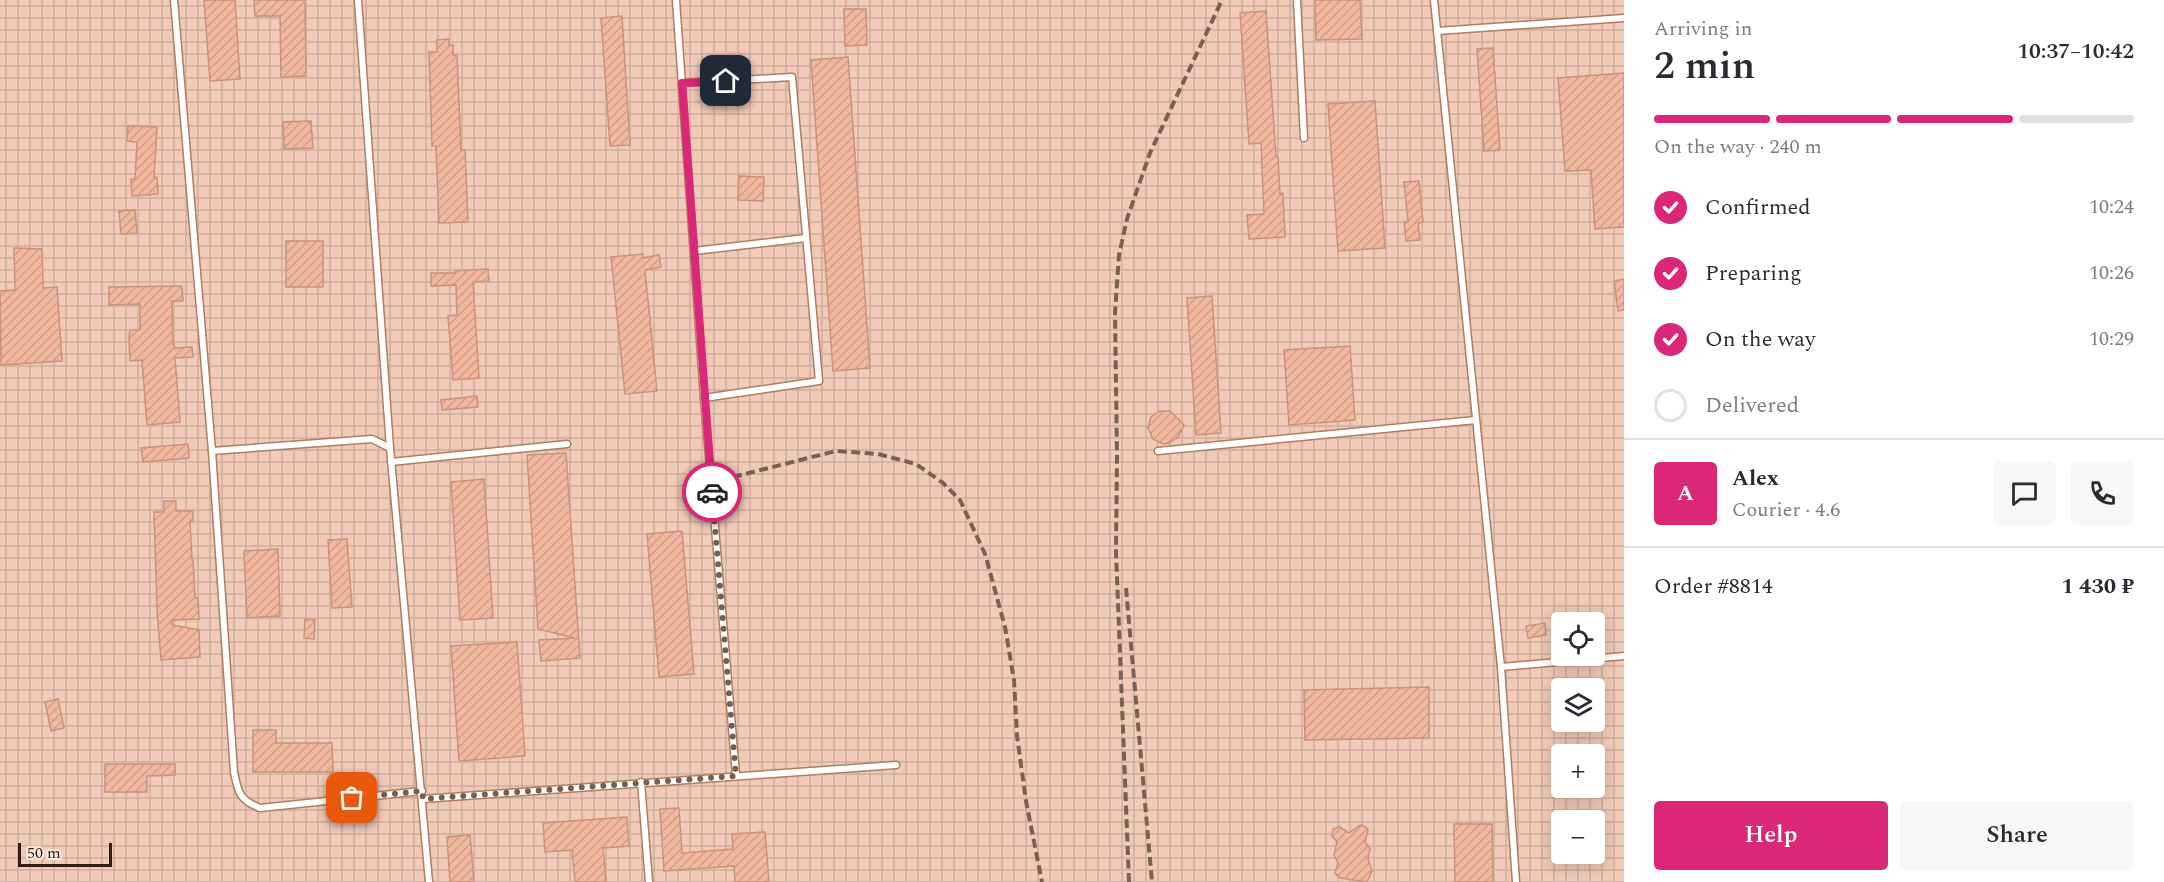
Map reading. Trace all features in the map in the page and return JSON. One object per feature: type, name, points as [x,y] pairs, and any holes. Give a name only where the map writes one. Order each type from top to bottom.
[{"type":"lane","points":[[174,0],[212,451],[234,772],[239,793],[249,804],[260,808],[422,791]]},
{"type":"lane","points":[[358,0],[390,448],[429,882]]},
{"type":"lane","points":[[675,0],[736,776]]},
{"type":"lane","points":[[1297,0],[1304,138]]},
{"type":"lane","points":[[1434,0],[1501,667],[1516,882]]},
{"type":"lane","points":[[1437,31],[1624,18]]},
{"type":"lane","points":[[682,83],[792,77],[819,381],[705,398]]},
{"type":"lane","points":[[694,251],[806,238]]},
{"type":"lane","points":[[1158,451],[1476,420]]},
{"type":"lane","points":[[212,451],[372,439],[390,448]]},
{"type":"lane","points":[[392,462],[567,444]]},
{"type":"lane","points":[[1501,667],[1624,656]]},
{"type":"lane","points":[[423,799],[896,765]]},
{"type":"lane","points":[[641,782],[649,882]]},
{"type":"shaded area","points":[[0,0],[1624,0],[1624,882],[0,882]]},
{"type":"building","points":[[204,0],[235,0],[240,79],[210,81]]},
{"type":"building","points":[[254,0],[305,0],[306,76],[281,77],[280,16],[255,16]]},
{"type":"building","points":[[1315,0],[1360,0],[1362,39],[1316,40]]},
{"type":"building","points":[[844,9],[866,9],[867,45],[845,46]]},
{"type":"building","points":[[1266,11],[1276,157],[1278,157],[1280,194],[1283,193],[1285,237],[1249,239],[1247,215],[1264,214],[1261,143],[1249,144],[1240,13]]},
{"type":"building","points":[[622,16],[630,145],[610,146],[601,18]]},
{"type":"building","points":[[449,39],[449,45],[453,45],[453,55],[457,55],[461,150],[465,150],[468,222],[439,223],[436,146],[432,146],[429,52],[437,52],[437,40]]},
{"type":"building","points":[[1493,48],[1500,150],[1484,151],[1477,49]]},
{"type":"building","points":[[848,57],[870,368],[833,371],[811,60]]},
{"type":"building","points":[[1624,73],[1624,227],[1595,229],[1591,170],[1565,171],[1558,78]]},
{"type":"building","points":[[1375,101],[1385,248],[1338,251],[1328,104]]},
{"type":"building","points":[[311,121],[313,148],[284,149],[283,122]]},
{"type":"building","points":[[128,126],[157,127],[154,178],[157,177],[158,194],[132,196],[131,179],[135,179],[137,142],[127,141]]},
{"type":"building","points":[[739,176],[764,177],[763,201],[738,200]]},
{"type":"building","points":[[1419,181],[1423,222],[1418,223],[1420,240],[1406,241],[1404,222],[1408,222],[1404,182]]},
{"type":"building","points":[[135,210],[137,233],[121,234],[119,211]]},
{"type":"building","points":[[286,241],[323,241],[323,287],[286,287]]},
{"type":"building","points":[[14,248],[42,249],[43,288],[57,287],[62,361],[1,365],[0,291],[15,290]]},
{"type":"building","points":[[643,254],[643,258],[659,255],[661,267],[645,270],[657,391],[625,394],[611,257]]},
{"type":"building","points":[[488,269],[489,281],[473,282],[479,378],[453,380],[448,316],[457,315],[456,285],[431,286],[431,273]]},
{"type":"building","points":[[1624,279],[1624,310],[1618,311],[1614,281]]},
{"type":"building","points":[[182,286],[183,301],[172,301],[173,345],[175,348],[192,347],[193,357],[175,358],[180,422],[147,425],[142,360],[130,361],[130,330],[140,330],[140,304],[109,305],[109,287]]},
{"type":"building","points":[[1212,296],[1221,433],[1196,435],[1187,298]]},
{"type":"building","points":[[1350,346],[1355,420],[1289,425],[1284,350]]},
{"type":"building","points":[[477,396],[478,407],[442,410],[441,400]]},
{"type":"building","points":[[1160,411],[1170,411],[1184,425],[1178,437],[1169,443],[1163,444],[1153,439],[1148,428],[1151,417]]},
{"type":"building","points":[[188,444],[189,458],[143,462],[141,448]]},
{"type":"building","points":[[566,453],[580,658],[541,661],[539,640],[575,638],[538,629],[527,455]]},
{"type":"building","points":[[484,479],[493,618],[460,620],[451,482]]},
{"type":"building","points":[[164,501],[176,501],[176,511],[193,511],[193,521],[190,522],[192,560],[199,619],[172,620],[172,625],[199,630],[200,657],[161,660],[154,512],[164,512]]},
{"type":"building","points":[[682,531],[694,674],[659,677],[647,534]]},
{"type":"building","points":[[347,539],[352,607],[332,608],[328,540]]},
{"type":"building","points":[[278,549],[280,616],[247,618],[244,551]]},
{"type":"building","points":[[305,619],[315,620],[314,639],[304,638]]},
{"type":"building","points":[[1545,623],[1546,635],[1528,638],[1526,626]]},
{"type":"building","points":[[517,642],[525,756],[459,761],[451,646]]},
{"type":"building","points":[[1429,687],[1429,738],[1305,740],[1304,690]]},
{"type":"building","points":[[58,699],[64,728],[51,731],[45,702]]},
{"type":"building","points":[[253,730],[276,730],[276,743],[332,743],[333,772],[253,772]]},
{"type":"building","points":[[105,764],[175,764],[175,775],[147,776],[147,792],[105,792]]},
{"type":"building","points":[[679,808],[682,853],[733,849],[732,834],[765,832],[769,882],[735,882],[734,866],[664,871],[660,809]]},
{"type":"building","points":[[627,817],[629,846],[603,848],[606,882],[575,882],[572,850],[545,852],[543,823]]},
{"type":"building","points":[[1454,824],[1492,824],[1493,882],[1455,882]]},
{"type":"building","points":[[1360,825],[1368,830],[1365,842],[1370,849],[1368,859],[1372,871],[1367,882],[1340,878],[1335,873],[1338,863],[1334,855],[1337,842],[1332,836],[1333,829],[1340,827],[1349,833]]},
{"type":"building","points":[[470,835],[474,882],[450,882],[447,837]]},
{"type":"railway","points":[[1129,882],[1116,552],[1115,313],[1119,255],[1127,219],[1150,153],[1222,0]]},
{"type":"railway","points":[[733,477],[836,451],[878,454],[916,464],[943,483],[960,500],[985,554],[1005,627],[1014,680],[1017,736],[1026,801],[1042,882]]},
{"type":"railway","points":[[1126,588],[1152,882]]},
{"type":"way so far","points":[[352,798],[422,791],[423,799],[736,776],[712,492]]},
{"type":"route","points":[[712,492],[682,83],[726,81]]}]
